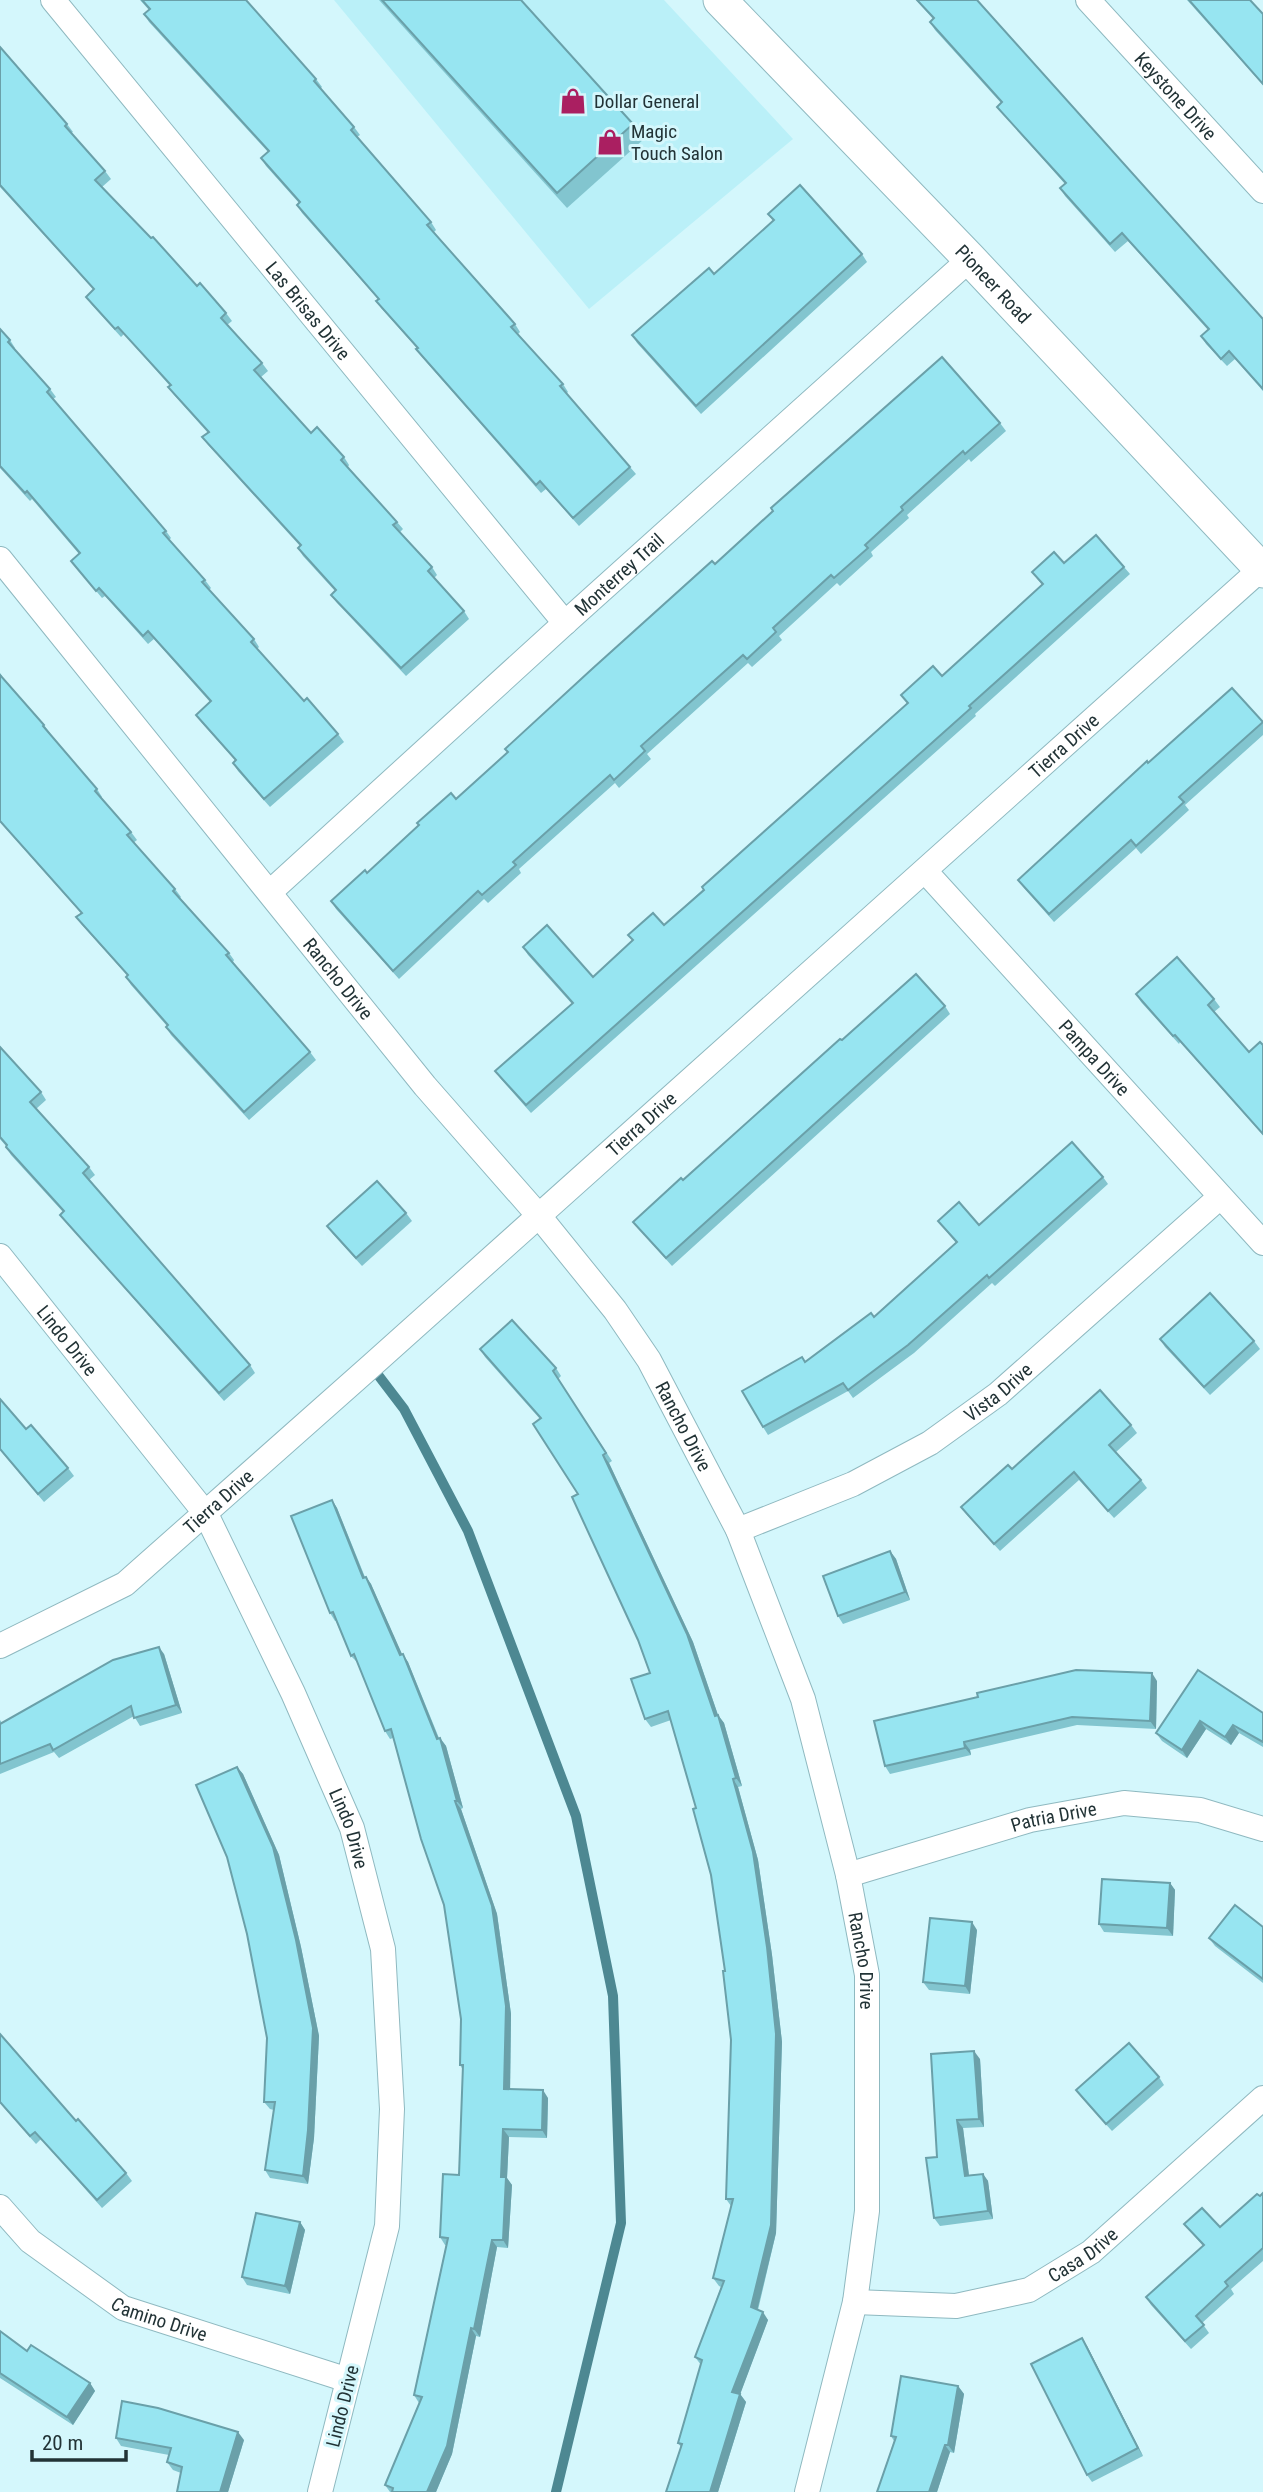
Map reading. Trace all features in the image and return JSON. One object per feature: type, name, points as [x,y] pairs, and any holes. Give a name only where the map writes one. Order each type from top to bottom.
[{"type":"main road","name":"Pioneer Road","points":[[720,0],[970,259],[1262,570]]},
{"type":"street","name":"Las Brisas Drive","points":[[53,0],[565,623]]},
{"type":"street","name":"Keystone Drive","points":[[1088,0],[1263,191]]},
{"type":"street","name":"Monterrey Trail","points":[[270,892],[970,259]]},
{"type":"street","name":"Rancho Drive","points":[[0,559],[425,1086],[539,1216],[615,1310],[649,1360],[738,1530],[803,1699],[848,1875],[867,1975],[867,2211],[855,2302],[807,2492]]},
{"type":"street","name":"Tierra Drive","points":[[0,1646],[125,1584],[1262,570]]},
{"type":"street","name":"Pampa Drive","points":[[925,870],[1263,1243]]},
{"type":"street","name":"Vista Drive","points":[[738,1530],[853,1484],[930,1443],[998,1394],[1220,1197]]},
{"type":"street","name":"Lindo Drive","points":[[0,1256],[206,1514],[292,1693],[352,1828],[383,1949],[392,2109],[387,2226],[320,2492]]},
{"type":"street","name":"Patria Drive","points":[[848,1875],[1030,1819],[1124,1803],[1200,1810],[1263,1829]]},
{"type":"street","name":"Casa Drive","points":[[855,2302],[956,2306],[1028,2290],[1091,2252],[1263,2098]]},
{"type":"street","name":"Camino Drive","points":[[0,2207],[30,2241],[123,2308],[348,2380]]},
{"type":"shaded area","points":[[334,0],[664,0],[793,139],[589,309]]},
{"type":"building","points":[[142,0],[246,0],[316,79],[314,81],[354,127],[351,130],[431,222],[427,225],[515,324],[511,327],[563,384],[560,386],[630,467],[573,518],[540,481],[536,485],[416,349],[418,348],[376,301],[379,299],[297,205],[300,202],[261,158],[269,151],[144,14],[150,9]]},
{"type":"building","points":[[382,0],[521,0],[633,124],[557,193]]},
{"type":"building","points":[[917,0],[977,0],[1263,319],[1263,389],[1229,351],[1221,359],[1201,336],[1209,329],[1122,233],[1110,244],[1060,188],[1066,183],[997,107],[1002,102],[930,22],[934,18]]},
{"type":"building","points":[[1189,0],[1250,0],[1263,14],[1263,84]]},
{"type":"building","points":[[0,47],[105,171],[95,180],[151,238],[153,237],[197,286],[200,283],[226,313],[221,318],[262,363],[254,370],[311,433],[317,427],[344,457],[341,460],[397,522],[393,525],[432,567],[428,571],[464,611],[401,668],[331,595],[336,590],[298,548],[301,545],[202,437],[209,432],[168,387],[171,385],[118,327],[115,329],[86,297],[94,289],[0,185]]},
{"type":"building","points":[[800,185],[862,254],[696,406],[632,335],[709,268],[714,274],[774,220],[768,214]]},
{"type":"building","points":[[0,329],[10,340],[8,342],[50,389],[47,392],[166,531],[163,533],[205,580],[202,582],[254,639],[251,642],[304,701],[307,698],[338,734],[264,799],[233,763],[236,760],[196,715],[211,701],[148,631],[143,636],[99,588],[96,591],[71,561],[80,553],[27,491],[25,493],[0,466]]},
{"type":"building","points":[[942,357],[1000,423],[965,454],[963,451],[901,507],[903,510],[865,545],[868,548],[834,578],[831,575],[773,628],[776,632],[747,659],[743,655],[641,746],[645,751],[614,780],[610,775],[513,862],[516,865],[482,895],[478,891],[393,971],[331,901],[365,870],[367,873],[451,793],[456,799],[508,752],[505,749],[592,669],[712,561],[715,564],[773,511],[771,508]]},
{"type":"building","points":[[1096,535],[1124,567],[969,706],[971,708],[526,1105],[495,1071],[573,1003],[523,947],[547,925],[593,977],[633,940],[628,935],[653,913],[664,925],[704,890],[702,887],[908,703],[901,695],[933,666],[942,676],[1043,584],[1032,572],[1054,552],[1064,563]]},
{"type":"building","points":[[0,675],[97,789],[95,791],[131,832],[127,835],[175,889],[173,891],[229,953],[226,955],[310,1052],[244,1112],[166,1027],[168,1025],[126,977],[128,975],[76,917],[82,913],[0,821]]},
{"type":"building","points":[[1232,688],[1263,722],[1179,797],[1184,802],[1136,846],[1131,840],[1049,914],[1018,880],[1147,761],[1148,763]]},
{"type":"building","points":[[1177,957],[1214,999],[1208,1005],[1249,1052],[1260,1042],[1263,1045],[1263,1134],[1136,994]]},
{"type":"building","points":[[916,974],[945,1006],[666,1258],[633,1222]]},
{"type":"building","points":[[0,1047],[41,1092],[30,1102],[89,1167],[83,1173],[250,1365],[219,1393],[60,1215],[64,1211],[6,1147],[0,1137]]},
{"type":"building","points":[[1072,1142],[1103,1177],[989,1278],[987,1275],[908,1345],[848,1390],[843,1383],[763,1427],[742,1391],[802,1357],[805,1362],[871,1313],[874,1317],[957,1242],[938,1221],[959,1202],[979,1225]]},
{"type":"building","points":[[377,1181],[406,1213],[356,1258],[327,1226]]},
{"type":"building","points":[[1210,1293],[1254,1341],[1204,1387],[1160,1339]]},
{"type":"building","points":[[512,1320],[556,1368],[553,1371],[606,1453],[603,1455],[687,1634],[715,1716],[718,1715],[753,1852],[776,2034],[771,2225],[751,2307],[763,2312],[732,2392],[740,2394],[710,2492],[666,2492],[682,2444],[678,2443],[702,2360],[695,2357],[724,2281],[713,2278],[733,2199],[726,2199],[731,2040],[725,1971],[711,1875],[693,1809],[696,1808],[668,1711],[645,1719],[631,1679],[650,1673],[638,1640],[572,1497],[578,1494],[533,1424],[541,1418],[480,1349]]},
{"type":"building","points":[[1100,1390],[1131,1425],[1109,1445],[1141,1480],[1108,1511],[1074,1472],[994,1544],[961,1507],[1008,1465],[1012,1469]]},
{"type":"building","points":[[0,1399],[26,1429],[31,1425],[68,1468],[38,1494],[0,1449]]},
{"type":"building","points":[[332,1500],[363,1578],[366,1577],[400,1655],[403,1654],[437,1739],[440,1738],[455,1801],[492,1906],[506,2006],[504,2089],[543,2090],[542,2130],[503,2129],[501,2177],[506,2177],[503,2240],[492,2240],[447,2446],[427,2492],[392,2492],[393,2488],[385,2485],[422,2397],[414,2395],[448,2238],[440,2237],[443,2174],[459,2175],[463,2065],[460,2065],[461,2019],[444,1905],[421,1839],[391,1729],[385,1731],[354,1654],[351,1656],[333,1612],[330,1613],[291,1516]]},
{"type":"building","points":[[890,1551],[905,1592],[838,1616],[823,1576]]},
{"type":"building","points":[[159,1647],[176,1705],[134,1718],[131,1706],[53,1750],[50,1744],[0,1764],[0,1724],[113,1660]]},
{"type":"building","points":[[1076,1670],[1152,1673],[1150,1721],[1072,1717],[964,1742],[965,1748],[885,1766],[874,1721],[978,1697],[977,1693]]},
{"type":"building","points":[[1198,1670],[1263,1713],[1263,1742],[1233,1725],[1225,1737],[1200,1721],[1182,1750],[1156,1733]]},
{"type":"building","points":[[237,1767],[273,1847],[296,1940],[313,2028],[303,2176],[265,2170],[275,2102],[264,2102],[267,2038],[247,1934],[227,1857],[196,1785]]},
{"type":"building","points":[[1102,1879],[1170,1883],[1167,1928],[1099,1924]]},
{"type":"building","points":[[1235,1905],[1263,1927],[1263,1979],[1209,1938]]},
{"type":"building","points":[[930,1918],[972,1922],[965,1986],[923,1982]]},
{"type":"building","points":[[0,2034],[76,2121],[78,2119],[126,2173],[97,2200],[35,2132],[30,2136],[0,2102]]},
{"type":"building","points":[[1129,2043],[1159,2077],[1106,2124],[1076,2090]]},
{"type":"building","points":[[974,2051],[979,2119],[957,2120],[965,2176],[983,2174],[988,2211],[934,2218],[926,2158],[937,2157],[931,2054]]},
{"type":"building","points":[[1263,2193],[1263,2248],[1225,2282],[1228,2286],[1196,2316],[1204,2325],[1185,2341],[1146,2297],[1204,2245],[1184,2224],[1202,2208],[1220,2227],[1257,2194],[1260,2196]]},
{"type":"building","points":[[256,2213],[300,2222],[285,2286],[242,2277]]},
{"type":"building","points":[[0,2331],[27,2351],[31,2345],[90,2383],[67,2417],[0,2373]]},
{"type":"building","points":[[1082,2338],[1138,2448],[1087,2475],[1031,2364]]},
{"type":"building","points":[[901,2376],[958,2386],[948,2445],[945,2445],[929,2492],[877,2492],[896,2437],[891,2436]]},
{"type":"building","points":[[122,2401],[158,2408],[238,2432],[220,2492],[177,2492],[182,2467],[167,2462],[171,2448],[116,2438]]},
{"type":"waterway","points":[[372,1367],[404,1409],[468,1531],[576,1816],[613,1996],[621,2223],[556,2492]]},
{"type":"place","name":"Dollar General","points":[[573,101]]},
{"type":"place","name":"Magic Touch Salon","points":[[610,142]]}]
